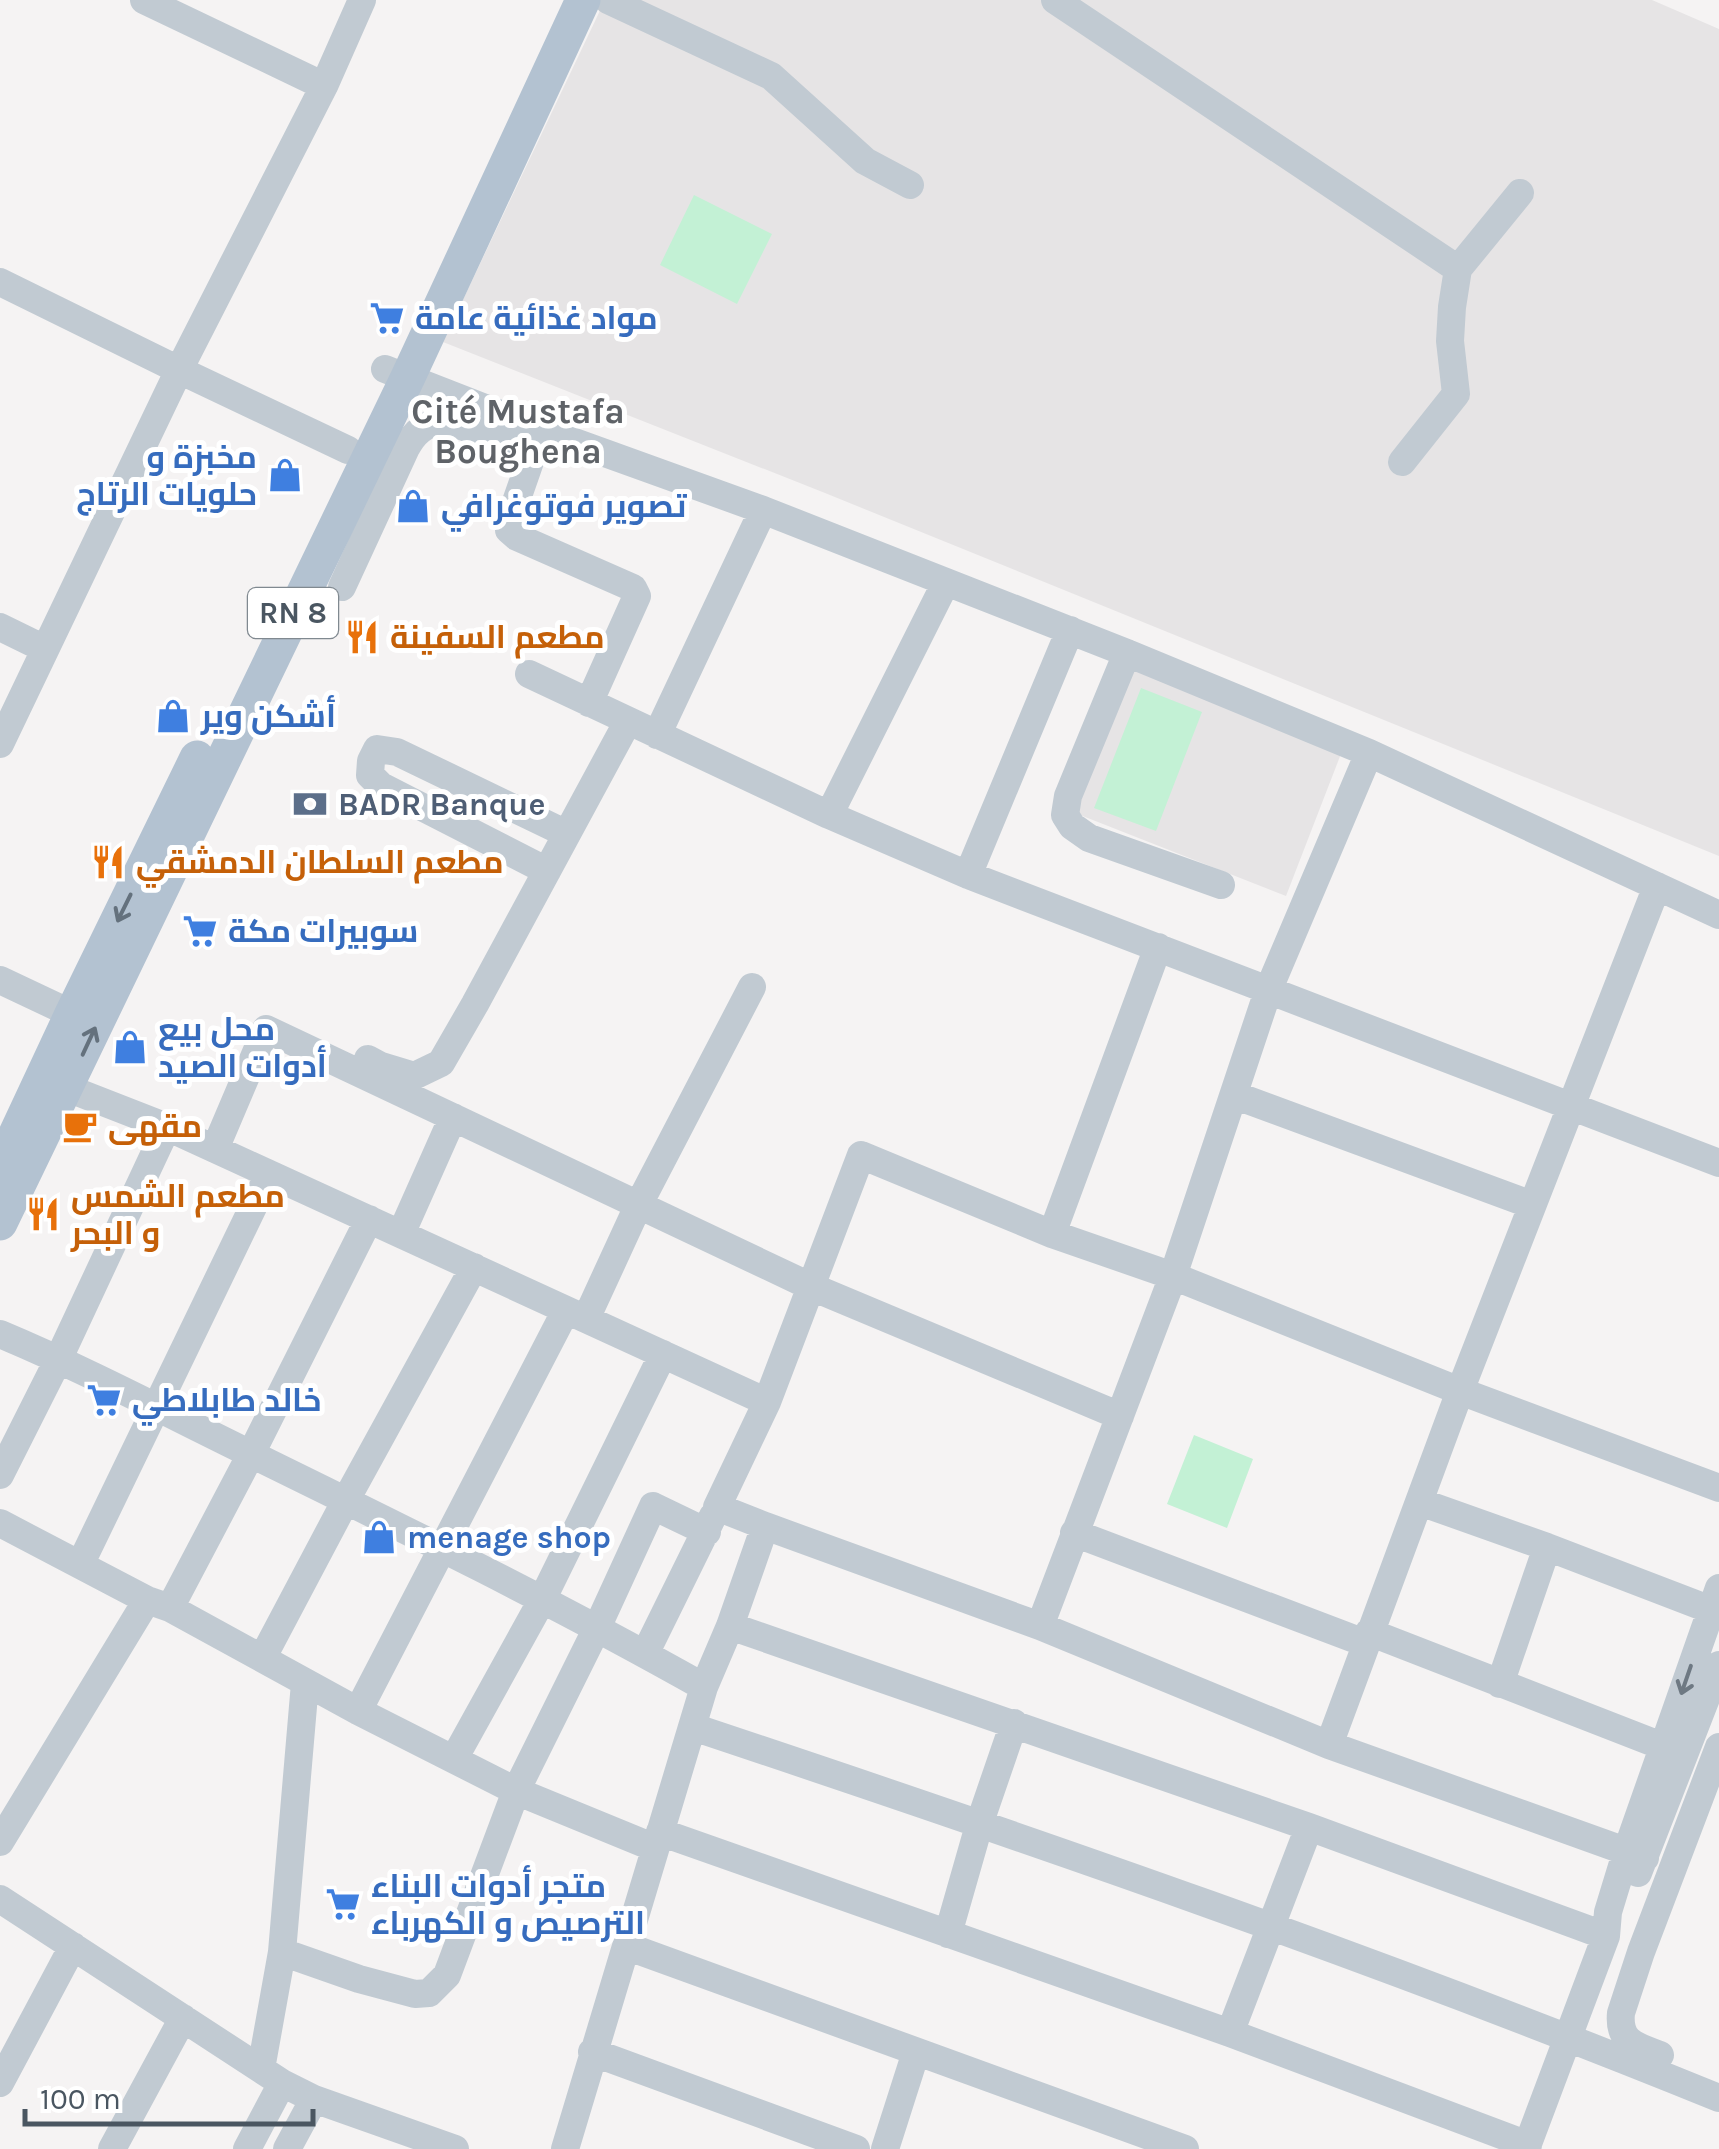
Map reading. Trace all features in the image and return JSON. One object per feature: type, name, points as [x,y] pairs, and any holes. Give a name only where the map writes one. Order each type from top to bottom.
[{"type":"main road","name":"RN 8","points":[[0,1223],[67,1088],[396,372],[561,0]]},
{"type":"main road","name":"RN 8","points":[[0,1168],[348,450],[396,372],[583,0]]},
{"type":"street","points":[[144,0],[324,86]]},
{"type":"street","points":[[0,744],[178,370],[324,86],[362,0]]},
{"type":"street","points":[[608,0],[771,76],[865,162],[910,185]]},
{"type":"street","points":[[1055,0],[1458,269]]},
{"type":"street","points":[[1402,462],[1456,394],[1450,341],[1458,269],[1520,193]]},
{"type":"street","points":[[0,282],[348,450]]},
{"type":"street","points":[[396,372],[536,442]]},
{"type":"street","points":[[342,587],[417,432],[435,422],[455,423],[536,442],[762,510],[1070,630],[1369,753],[1719,915]]},
{"type":"street","points":[[536,442],[510,530],[517,537],[633,588],[637,596],[589,703]]},
{"type":"street","points":[[657,735],[762,510]]},
{"type":"street","points":[[829,815],[946,582]]},
{"type":"street","points":[[0,627],[45,649]]},
{"type":"street","points":[[968,875],[1070,630]]},
{"type":"street","points":[[1127,653],[1068,796],[1064,815],[1090,838],[1221,885]]},
{"type":"street","points":[[529,674],[829,815],[968,875],[1719,1163]]},
{"type":"street","points":[[215,1149],[266,1029],[278,1014],[381,1066],[414,1076],[441,1063],[628,722]]},
{"type":"street","points":[[547,871],[381,786],[370,774],[377,749],[396,752],[567,834]]},
{"type":"street","points":[[1040,1626],[1174,1276],[1268,992],[1369,753]]},
{"type":"street","points":[[1329,1744],[1460,1391],[1656,886]]},
{"type":"street","points":[[1052,1234],[1158,948]]},
{"type":"street","points":[[0,980],[72,1014]]},
{"type":"street","points":[[358,1711],[440,1549],[638,1206],[752,987]]},
{"type":"street","points":[[266,1029],[812,1287],[1120,1416]]},
{"type":"street","points":[[67,1088],[167,1127],[767,1402]]},
{"type":"street","points":[[1234,1095],[1532,1205]]},
{"type":"street","points":[[401,1234],[452,1118]]},
{"type":"street","points":[[0,1474],[167,1127]]},
{"type":"street","points":[[645,1654],[767,1402],[861,1155],[1052,1234],[1174,1276],[1460,1391],[1719,1488]]},
{"type":"street","points":[[80,1565],[269,1174]]},
{"type":"street","points":[[0,1842],[159,1604],[251,1454],[369,1219]]},
{"type":"street","points":[[263,1658],[474,1267]]},
{"type":"street","points":[[0,1334],[58,1358],[346,1500],[704,1687]]},
{"type":"street","points":[[454,1759],[542,1600],[662,1354]]},
{"type":"street","points":[[1420,1502],[1717,1598],[1662,1746],[1635,1856]]},
{"type":"street","points":[[282,1952],[415,1994],[429,1992],[446,1974],[516,1791],[653,1506],[765,1526],[1040,1626],[1329,1744],[1635,1856]]},
{"type":"street","points":[[0,1523],[516,1791],[948,1934],[1230,2033],[1527,2147],[1606,1936],[1608,1912],[1719,1664]]},
{"type":"street","points":[[565,2149],[704,1687],[765,1526]]},
{"type":"street","points":[[1074,1533],[1500,1684],[1662,1746]]},
{"type":"street","points":[[1500,1684],[1547,1546]]},
{"type":"street","points":[[730,1626],[1309,1827],[1606,1936]]},
{"type":"street","points":[[246,2149],[271,2076],[305,1683]]},
{"type":"street","points":[[948,1934],[1014,1723]]},
{"type":"street","points":[[693,1727],[980,1822],[1269,1926],[1719,2098]]},
{"type":"street","points":[[1719,1747],[1640,1952],[1620,2022],[1633,2044],[1719,2078]]},
{"type":"street","points":[[1230,2033],[1309,1827]]},
{"type":"street","points":[[0,1899],[271,2076],[314,2099],[442,2147]]},
{"type":"street","points":[[0,2083],[73,1946]]},
{"type":"street","points":[[626,1946],[1185,2149]]},
{"type":"street","points":[[112,2149],[183,2018]]},
{"type":"street","points":[[592,2052],[856,2149]]},
{"type":"street","points":[[885,2149],[916,2052]]},
{"type":"street","points":[[287,2149],[314,2099]]},
{"type":"shaded area","points":[[605,0],[1652,0],[1719,29],[1719,856],[443,342]]},
{"type":"shaded area","points":[[1133,664],[1344,746],[1286,896],[1075,813]]},
{"type":"green space","points":[[694,195],[772,234],[737,304],[660,265]]},
{"type":"green space","points":[[1141,688],[1202,712],[1156,831],[1094,808]]},
{"type":"green space","points":[[1194,1435],[1253,1459],[1227,1528],[1167,1504]]},
{"type":"place","name":"مواد غذائية عامة","points":[[387,318]]},
{"type":"place","name":"مخبزة و حلويات الرتاج","points":[[285,475]]},
{"type":"place","name":"تصوير فوتوغرافي","points":[[413,506]]},
{"type":"place","name":"مطعم السفينة","points":[[362,637]]},
{"type":"place","name":"أشكن وير","points":[[173,716]]},
{"type":"place","name":"BADR Banque","points":[[310,804]]},
{"type":"place","name":"مطعم السلطان الدمشقي","points":[[108,862]]},
{"type":"place","name":"سوبيرات مكة","points":[[200,931]]},
{"type":"place","name":"محل بيع أدوات الصيد","points":[[130,1047]]},
{"type":"place","name":"مقهى","points":[[80,1126]]},
{"type":"place","name":"مطعم الشمس و البحر","points":[[43,1214]]},
{"type":"place","name":"خالد طابلاطي","points":[[104,1400]]},
{"type":"place","name":"menage shop","points":[[379,1537]]},
{"type":"place","name":"متجر أدوات البناء الترصيص و الكهرباء","points":[[343,1904]]},
{"type":"district","name":"Cité Mustafa Boughena","points":[[518,431]]}]
